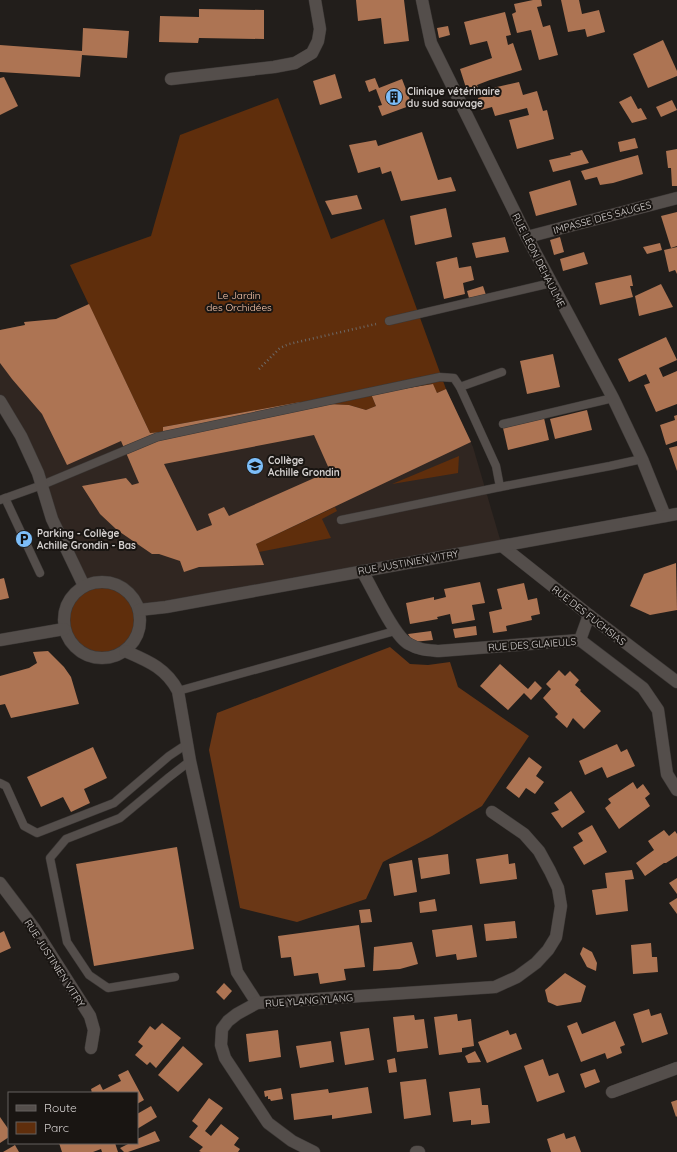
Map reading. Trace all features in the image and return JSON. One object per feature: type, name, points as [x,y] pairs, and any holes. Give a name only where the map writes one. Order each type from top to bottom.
[{"type":"street","points":[[171,79],[274,67],[295,63],[312,53],[318,41],[320,29],[315,0]]},
{"type":"street","name":"RUE LÉON DEHAULME","points":[[422,0],[431,43],[527,237],[613,398],[642,459],[665,516]]},
{"type":"street","name":"IMPASSE DES SAUGES","points":[[527,237],[677,198]]},
{"type":"street","points":[[0,401],[21,436],[38,473],[52,519],[84,586]]},
{"type":"street","name":"RUE JUSTINIEN VITRY","points":[[139,610],[166,607],[677,514]]},
{"type":"street","name":"RUE DES FUCHSIAS","points":[[502,546],[588,615],[677,682]]},
{"type":"street","name":"RUE DES GLAIEULS","points":[[362,571],[395,631],[407,644],[421,650],[439,651],[580,640],[643,688],[658,710],[667,774],[677,790]]},
{"type":"street","points":[[96,582],[109,582],[121,586],[130,594],[139,610],[139,630],[134,641],[125,651],[114,657],[101,659],[88,656],[77,650],[68,641],[64,629],[63,616],[66,604],[73,593],[84,586],[96,582]]},
{"type":"street","points":[[580,640],[588,615]]},
{"type":"street","points":[[0,640],[64,629]]},
{"type":"street","name":"RUE YLANG YLANG","points":[[125,651],[160,668],[173,682],[178,691],[190,761],[237,972],[257,1003],[495,987],[517,977],[536,963],[548,950],[556,937],[561,906],[558,888],[539,851],[524,834],[492,812]]},
{"type":"street","name":"RUE JUSTINIEN VITRY","points":[[0,883],[34,928],[90,1016],[94,1030],[91,1048]]},
{"type":"street","points":[[257,1003],[237,1014],[228,1021],[222,1029],[221,1045],[225,1058],[268,1123],[292,1141],[314,1152]]},
{"type":"street","points":[[612,1092],[677,1068]]},
{"type":"lane","points":[[388,321],[551,283]]},
{"type":"lane","points":[[460,387],[502,372]]},
{"type":"lane","points":[[40,574],[3,499],[42,485],[157,437],[440,377],[454,378],[460,387],[496,466],[500,487]]},
{"type":"lane","points":[[503,424],[613,398]]},
{"type":"lane","points":[[341,520],[642,459]]},
{"type":"lane","points":[[178,691],[395,631]]},
{"type":"lane","points":[[0,783],[6,786],[24,826],[37,833],[114,802],[169,756],[187,744]]},
{"type":"lane","points":[[175,977],[108,988],[89,975],[67,942],[50,858],[66,839],[120,818],[190,761]]},
{"type":"path","points":[[259,369],[280,348],[289,344],[388,321]]},
{"type":"shaded area","name":"Collège Achille Grondin","points":[[25,325],[163,427],[300,402],[349,405],[366,410],[371,394],[433,384],[437,393],[446,389],[473,447],[502,546],[139,610],[109,582],[96,582],[84,586],[0,400],[0,330]]},
{"type":"shaded area","points":[[390,647],[410,664],[428,665],[450,662],[458,687],[529,736],[482,806],[432,836],[383,862],[366,899],[297,922],[240,908],[209,750],[217,713]]},
{"type":"green space","name":"Le Jardin des Orchidées","points":[[278,98],[331,239],[384,219],[446,389],[437,393],[432,384],[371,394],[376,406],[366,410],[349,405],[327,404],[300,407],[300,402],[163,427],[163,432],[150,433],[70,265],[151,236],[180,135]]},
{"type":"green space","points":[[459,456],[458,473],[392,484]]},
{"type":"green space","points":[[335,507],[337,511],[322,519],[331,538],[259,552],[256,544]]},
{"type":"green space","points":[[94,582],[110,582],[123,588],[134,599],[140,612],[138,635],[123,652],[110,658],[94,658],[81,652],[66,635],[64,628],[64,612],[70,599],[87,584]]},
{"type":"building","points":[[356,0],[404,0],[409,41],[384,44],[381,18],[358,21]]},
{"type":"building","points":[[541,0],[542,6],[537,7],[543,27],[550,25],[558,55],[539,60],[531,30],[517,33],[512,14],[516,12],[514,4]]},
{"type":"building","points":[[561,0],[579,0],[582,14],[599,10],[605,32],[587,37],[585,29],[568,32]]},
{"type":"building","points":[[199,9],[264,10],[264,39],[199,38],[198,43],[159,42],[160,16],[199,17]]},
{"type":"building","points":[[505,12],[511,35],[506,36],[508,45],[513,43],[522,70],[490,80],[477,85],[478,88],[467,91],[460,69],[492,58],[487,41],[470,45],[464,22]]},
{"type":"building","points":[[448,26],[450,35],[439,38],[437,28]]},
{"type":"building","points":[[83,28],[129,31],[127,58],[82,55],[80,77],[0,72],[0,45],[82,51]]},
{"type":"building","points":[[663,40],[677,71],[677,76],[648,88],[633,54]]},
{"type":"building","points":[[335,74],[342,98],[320,105],[313,81]]},
{"type":"building","points":[[4,77],[18,106],[0,115],[0,78]]},
{"type":"building","name":"Clinique vétérinaire du sud sauvage","points":[[375,78],[379,88],[402,79],[412,105],[382,116],[378,106],[382,105],[376,89],[369,92],[365,81]]},
{"type":"building","points":[[519,82],[523,95],[537,91],[543,111],[547,110],[554,139],[517,149],[509,120],[529,115],[527,108],[495,116],[492,107],[481,110],[478,98],[489,95],[488,89]]},
{"type":"building","points":[[631,96],[638,109],[641,108],[647,119],[632,123],[619,102]]},
{"type":"building","points":[[672,100],[677,110],[661,117],[656,107]]},
{"type":"building","points":[[422,132],[438,180],[451,177],[456,191],[401,201],[391,171],[382,174],[380,167],[358,173],[349,145],[376,140],[378,146]]},
{"type":"building","points":[[635,138],[638,148],[620,152],[618,142]]},
{"type":"building","points":[[677,149],[677,186],[672,186],[671,168],[668,168],[666,151]]},
{"type":"building","points":[[582,150],[589,163],[553,172],[549,160],[571,155],[570,153]]},
{"type":"building","points":[[638,155],[643,174],[613,183],[600,185],[597,177],[585,180],[581,171]]},
{"type":"building","points":[[570,180],[577,205],[536,216],[529,192]]},
{"type":"building","points":[[357,195],[362,209],[332,215],[325,201]]},
{"type":"building","points":[[446,208],[452,237],[415,245],[410,216]]},
{"type":"building","points":[[677,212],[677,246],[671,248],[661,216]]},
{"type":"building","points":[[505,237],[509,252],[476,258],[472,243]]},
{"type":"building","points":[[560,237],[564,252],[554,255],[550,240]]},
{"type":"building","points":[[660,243],[662,250],[647,254],[643,247]]},
{"type":"building","points":[[677,247],[677,274],[675,270],[669,272],[664,250]]},
{"type":"building","points":[[584,252],[588,264],[563,271],[560,259]]},
{"type":"building","points":[[457,257],[459,268],[471,266],[474,280],[463,283],[465,294],[444,299],[436,262]]},
{"type":"building","points":[[631,275],[633,286],[630,286],[633,297],[600,305],[595,283]]},
{"type":"building","points":[[661,284],[673,307],[639,316],[635,296]]},
{"type":"building","points":[[483,286],[486,295],[469,298],[467,291]]},
{"type":"building","points":[[89,304],[150,433],[163,432],[163,427],[300,402],[300,407],[327,404],[349,405],[366,410],[376,406],[371,394],[433,384],[437,393],[446,389],[471,442],[256,544],[264,565],[199,567],[184,572],[180,561],[159,554],[152,554],[117,530],[100,514],[82,486],[126,478],[132,485],[139,483],[121,441],[67,465],[42,414],[0,363],[0,330],[25,325],[24,322],[56,319]],"holes":[[[314,435],[330,471],[229,516],[224,507],[208,514],[212,525],[197,531],[164,464]]]},
{"type":"building","points":[[666,337],[677,360],[659,368],[663,377],[677,371],[677,404],[656,412],[644,385],[650,383],[646,374],[629,382],[618,359]]},
{"type":"building","points":[[553,354],[560,387],[527,394],[520,361]]},
{"type":"building","points":[[587,410],[592,430],[555,439],[550,419]]},
{"type":"building","points":[[677,415],[677,441],[666,445],[660,425],[675,420],[674,416]]},
{"type":"building","points":[[544,418],[549,440],[508,450],[503,428]]},
{"type":"building","points":[[677,446],[677,471],[669,448]]},
{"type":"building","points":[[676,563],[677,610],[650,615],[630,606],[644,574]]},
{"type":"building","points":[[4,578],[9,598],[0,600],[0,579]]},
{"type":"building","points":[[480,582],[485,603],[472,605],[475,620],[452,624],[450,614],[437,617],[438,619],[410,624],[406,603],[434,597],[434,600],[446,597],[444,589]]},
{"type":"building","points":[[524,583],[528,600],[537,598],[540,614],[531,616],[532,620],[506,626],[507,631],[493,633],[489,612],[502,609],[497,589]]},
{"type":"building","points":[[476,626],[477,635],[455,638],[453,629]]},
{"type":"building","points":[[431,631],[433,640],[413,642],[408,634]]},
{"type":"building","points":[[48,651],[64,667],[71,677],[79,704],[11,718],[5,704],[0,705],[0,676],[29,668],[37,663],[33,652]]},
{"type":"building","points":[[500,664],[528,689],[535,681],[542,688],[531,700],[524,693],[508,710],[480,686]]},
{"type":"building","points":[[559,670],[565,676],[570,671],[579,680],[575,685],[601,711],[584,729],[573,718],[567,728],[555,717],[558,714],[543,698],[551,689],[546,684]]},
{"type":"building","points":[[617,744],[621,752],[627,749],[635,766],[607,778],[602,767],[585,775],[579,761]]},
{"type":"building","points":[[93,747],[107,778],[84,789],[90,803],[71,812],[63,797],[41,807],[27,777]]},
{"type":"building","points":[[529,757],[542,767],[536,776],[544,782],[535,794],[526,788],[519,798],[506,788]]},
{"type":"building","points":[[633,782],[637,789],[643,784],[650,794],[645,798],[650,806],[619,829],[605,808],[611,803],[608,799]]},
{"type":"building","points":[[571,791],[585,812],[562,828],[551,813],[559,810],[554,803]]},
{"type":"building","points":[[592,825],[607,852],[584,865],[573,847],[583,841],[578,833]]},
{"type":"building","points":[[664,830],[669,836],[675,831],[677,834],[677,856],[645,876],[636,863],[654,850],[648,841]]},
{"type":"building","points":[[177,847],[194,949],[94,966],[76,864]]},
{"type":"building","points":[[448,854],[450,874],[421,879],[418,858]]},
{"type":"building","points":[[508,854],[509,864],[515,863],[517,879],[480,884],[476,859]]},
{"type":"building","points":[[412,860],[417,892],[394,896],[389,864]]},
{"type":"building","points":[[632,870],[634,879],[625,880],[628,911],[596,915],[592,890],[607,888],[605,873]]},
{"type":"building","points":[[677,878],[677,894],[669,883]]},
{"type":"building","points":[[677,898],[677,914],[669,903]]},
{"type":"building","points":[[435,899],[437,911],[420,913],[419,902]]},
{"type":"building","points":[[370,909],[372,922],[361,923],[359,910]]},
{"type":"building","points":[[515,921],[517,938],[486,941],[484,924]]},
{"type":"building","points":[[359,925],[365,967],[344,969],[346,980],[320,984],[318,973],[294,976],[291,957],[281,958],[278,936]]},
{"type":"building","points":[[472,925],[477,957],[457,960],[456,954],[436,957],[432,930]]},
{"type":"building","points":[[4,931],[11,948],[0,953],[0,933]]},
{"type":"building","points":[[412,942],[418,964],[400,969],[373,971],[374,947]]},
{"type":"building","points":[[651,943],[652,957],[657,957],[658,972],[633,974],[631,945]]},
{"type":"building","points":[[583,947],[592,952],[597,963],[596,971],[587,967],[580,954]]},
{"type":"building","points":[[565,973],[586,986],[581,1002],[557,1006],[548,1002],[545,990]]},
{"type":"building","points":[[224,983],[232,991],[224,1000],[216,992]]},
{"type":"building","points":[[649,1009],[651,1016],[661,1013],[668,1034],[642,1043],[633,1014]]},
{"type":"building","points":[[457,1014],[458,1021],[471,1019],[474,1046],[462,1048],[462,1052],[439,1055],[434,1017]]},
{"type":"building","points":[[414,1015],[415,1020],[424,1019],[428,1048],[397,1052],[393,1017]]},
{"type":"building","points":[[615,1021],[625,1045],[620,1047],[622,1053],[607,1059],[605,1053],[581,1062],[567,1026],[577,1022],[582,1034]]},
{"type":"building","points":[[162,1023],[181,1038],[156,1068],[150,1062],[147,1065],[135,1055],[143,1046],[138,1042],[150,1026],[155,1030]]},
{"type":"building","points":[[369,1028],[374,1060],[345,1065],[340,1032]]},
{"type":"building","points":[[278,1030],[281,1057],[249,1062],[246,1034]]},
{"type":"building","points":[[508,1030],[510,1035],[516,1033],[522,1049],[487,1063],[478,1042]]},
{"type":"building","points":[[331,1041],[334,1062],[300,1068],[296,1046]]},
{"type":"building","points":[[183,1046],[203,1064],[178,1092],[158,1075]]},
{"type":"building","points":[[475,1051],[481,1062],[468,1063],[465,1056]]},
{"type":"building","points":[[395,1058],[397,1072],[389,1073],[387,1060]]},
{"type":"building","points":[[543,1059],[549,1076],[558,1073],[565,1092],[537,1102],[524,1066]]},
{"type":"building","points":[[595,1069],[600,1082],[585,1088],[580,1074]]},
{"type":"building","points":[[128,1070],[144,1100],[138,1103],[138,1092],[92,1092],[91,1089],[100,1084],[103,1090],[121,1081],[118,1075]]},
{"type":"building","points":[[426,1079],[431,1115],[404,1119],[400,1082]]},
{"type":"building","points":[[368,1087],[372,1113],[332,1119],[332,1115],[294,1120],[291,1094],[328,1089],[329,1093]]},
{"type":"building","points":[[281,1088],[283,1099],[271,1101],[268,1099],[268,1096],[265,1097],[264,1091]]},
{"type":"building","points":[[480,1088],[482,1105],[488,1105],[490,1123],[471,1125],[471,1120],[453,1122],[449,1092]]},
{"type":"building","points":[[209,1098],[223,1108],[205,1131],[211,1136],[221,1124],[239,1138],[234,1145],[240,1149],[238,1152],[201,1152],[199,1151],[203,1147],[189,1137],[198,1126],[192,1121]]},
{"type":"building","points":[[677,1100],[677,1116],[676,1117],[671,1102]]},
{"type":"building","points":[[151,1106],[157,1117],[138,1128],[138,1113]]},
{"type":"building","points":[[0,1117],[8,1129],[8,1138],[0,1143]]},
{"type":"building","points":[[155,1131],[160,1141],[128,1152],[124,1152],[120,1148],[128,1144],[138,1144],[138,1139]]},
{"type":"building","points":[[564,1133],[566,1139],[575,1136],[581,1152],[551,1152],[547,1139]]},
{"type":"building","points":[[59,1144],[115,1144],[118,1152],[102,1152],[101,1149],[93,1152],[62,1152]]},
{"type":"building","points":[[15,1145],[19,1152],[3,1152]]},
{"type":"place","name":"Clinique vétérinaire du sud sauvage","points":[[394,97]]},
{"type":"place","name":"Collège Achille Grondin","points":[[255,466]]},
{"type":"place","name":"Parking - Collège Achille Grondin - Bas","points":[[24,539]]}]
